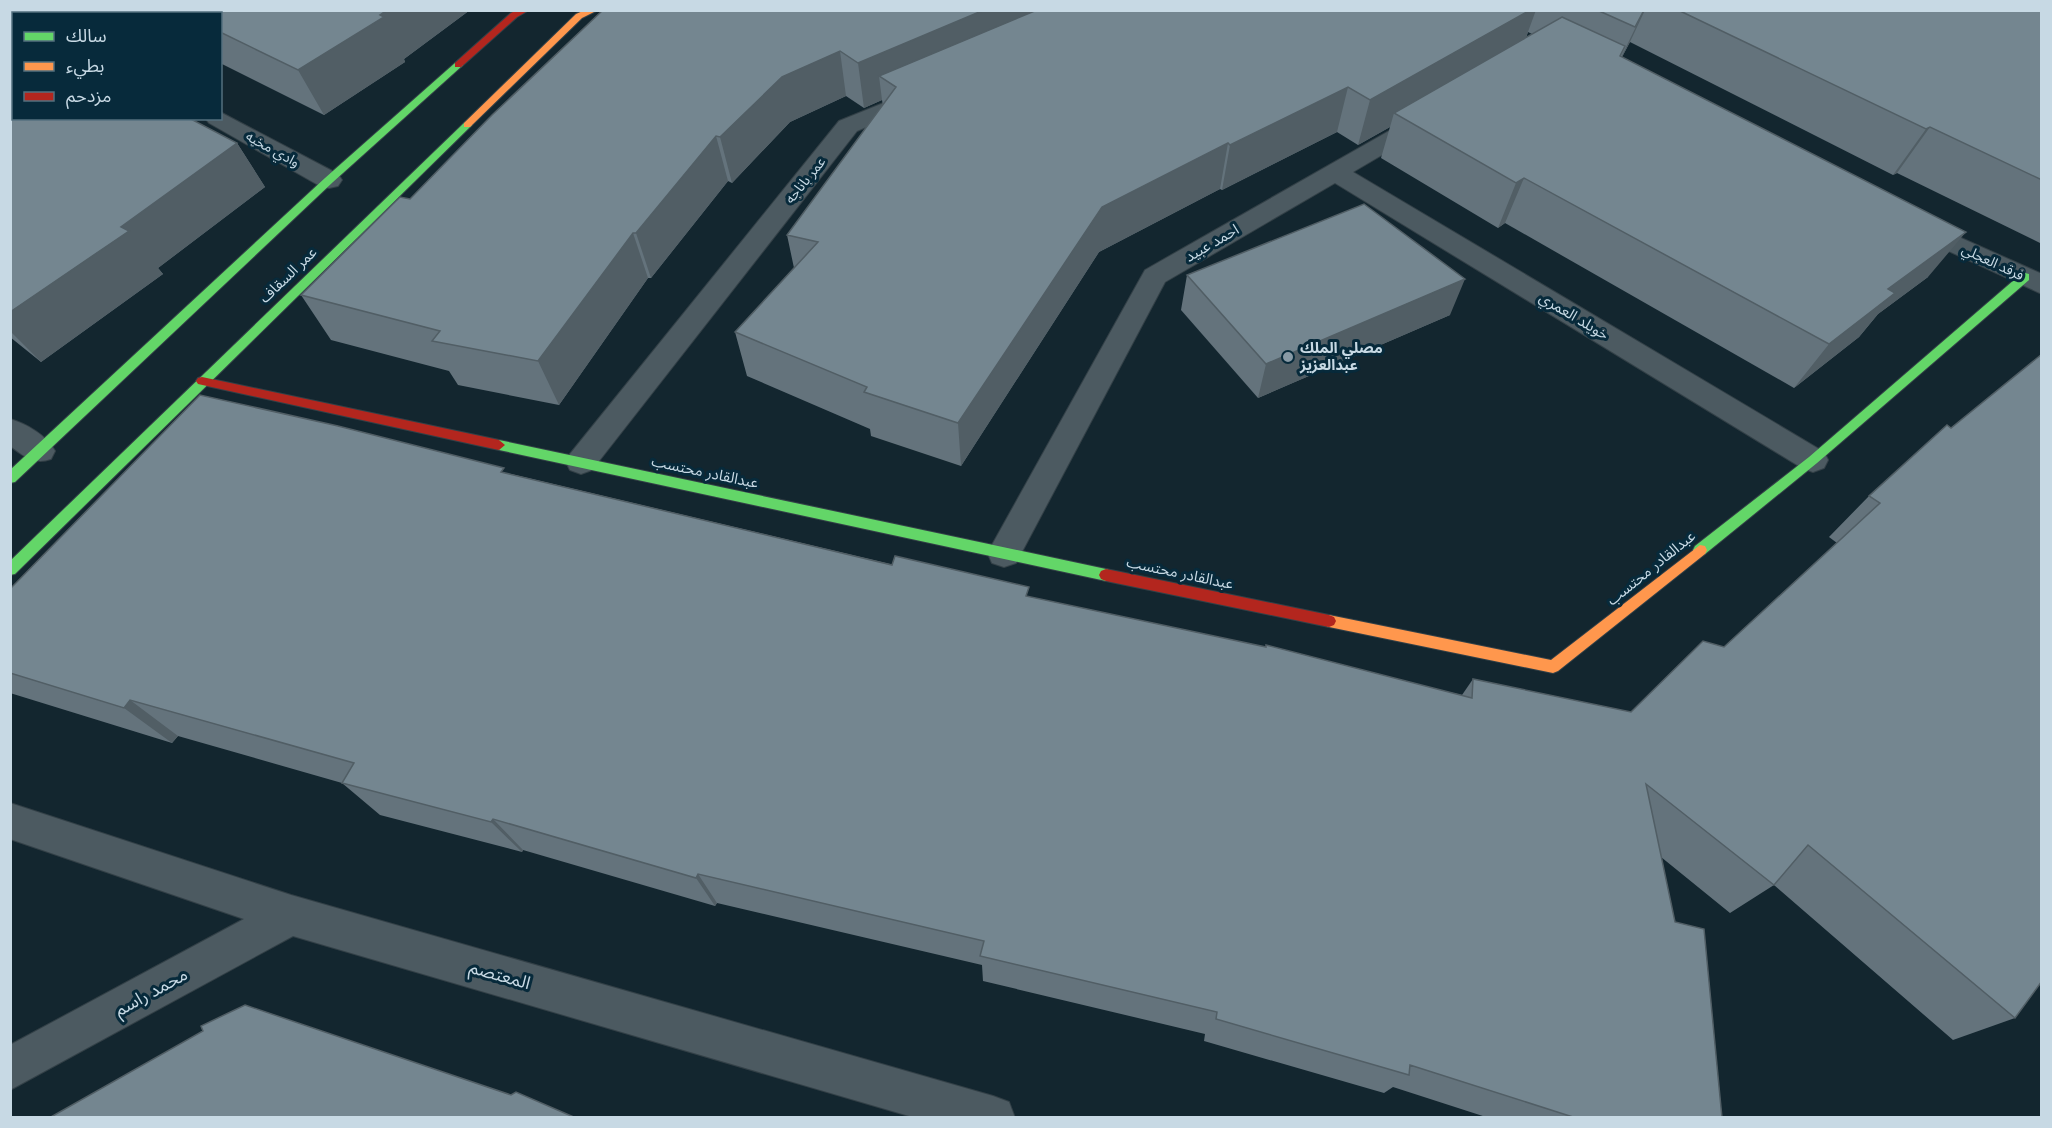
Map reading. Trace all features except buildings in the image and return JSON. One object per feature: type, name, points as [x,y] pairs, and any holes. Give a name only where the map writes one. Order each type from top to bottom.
[{"type":"street","points":[[10,478],[329,180],[514,15],[525,10]]},
{"type":"street","name":"عمر السقاف","points":[[10,570],[579,16],[594,10]]},
{"type":"street","name":"عمر باناجه","points":[[580,462],[848,126],[944,84]]},
{"type":"street","name":"احمد عبيد","points":[[1004,554],[1155,276],[1450,105]]},
{"type":"street","name":"وادي مخيه","points":[[221,120],[329,180]]},
{"type":"street","name":"خويلد العمري","points":[[1335,172],[1814,460]]},
{"type":"street","name":"فرقد العجلي","points":[[1897,217],[2033,281]]},
{"type":"street","name":"عبدالقادر محتسب","points":[[202,381],[1004,554],[1553,667],[1814,460],[2033,281]]},
{"type":"street","points":[[10,430],[40,451]]},
{"type":"street","name":"المعتصم","points":[[10,821],[291,915],[993,1118]]},
{"type":"street","name":"محمد راسم","points":[[10,1069],[291,915]]},
{"type":"traffic: fast","points":[[10,478],[329,180],[458,65]]},
{"type":"traffic: fast","points":[[10,570],[467,125]]},
{"type":"traffic: fast","points":[[1700,550],[1813,460],[2025,277]]},
{"type":"traffic: fast","points":[[499,445],[1106,575]]},
{"type":"traffic: slow","points":[[467,125],[579,16],[594,10]]},
{"type":"traffic: slow","points":[[1329,621],[1553,667],[1700,550]]},
{"type":"traffic: jam","points":[[458,65],[514,15],[525,10]]},
{"type":"traffic: jam","points":[[202,381],[499,445]]},
{"type":"traffic: jam","points":[[1106,575],[1329,621]]},
{"type":"place","name":"مصلي الملك عبدالعزيز","points":[[1288,357]]}]
